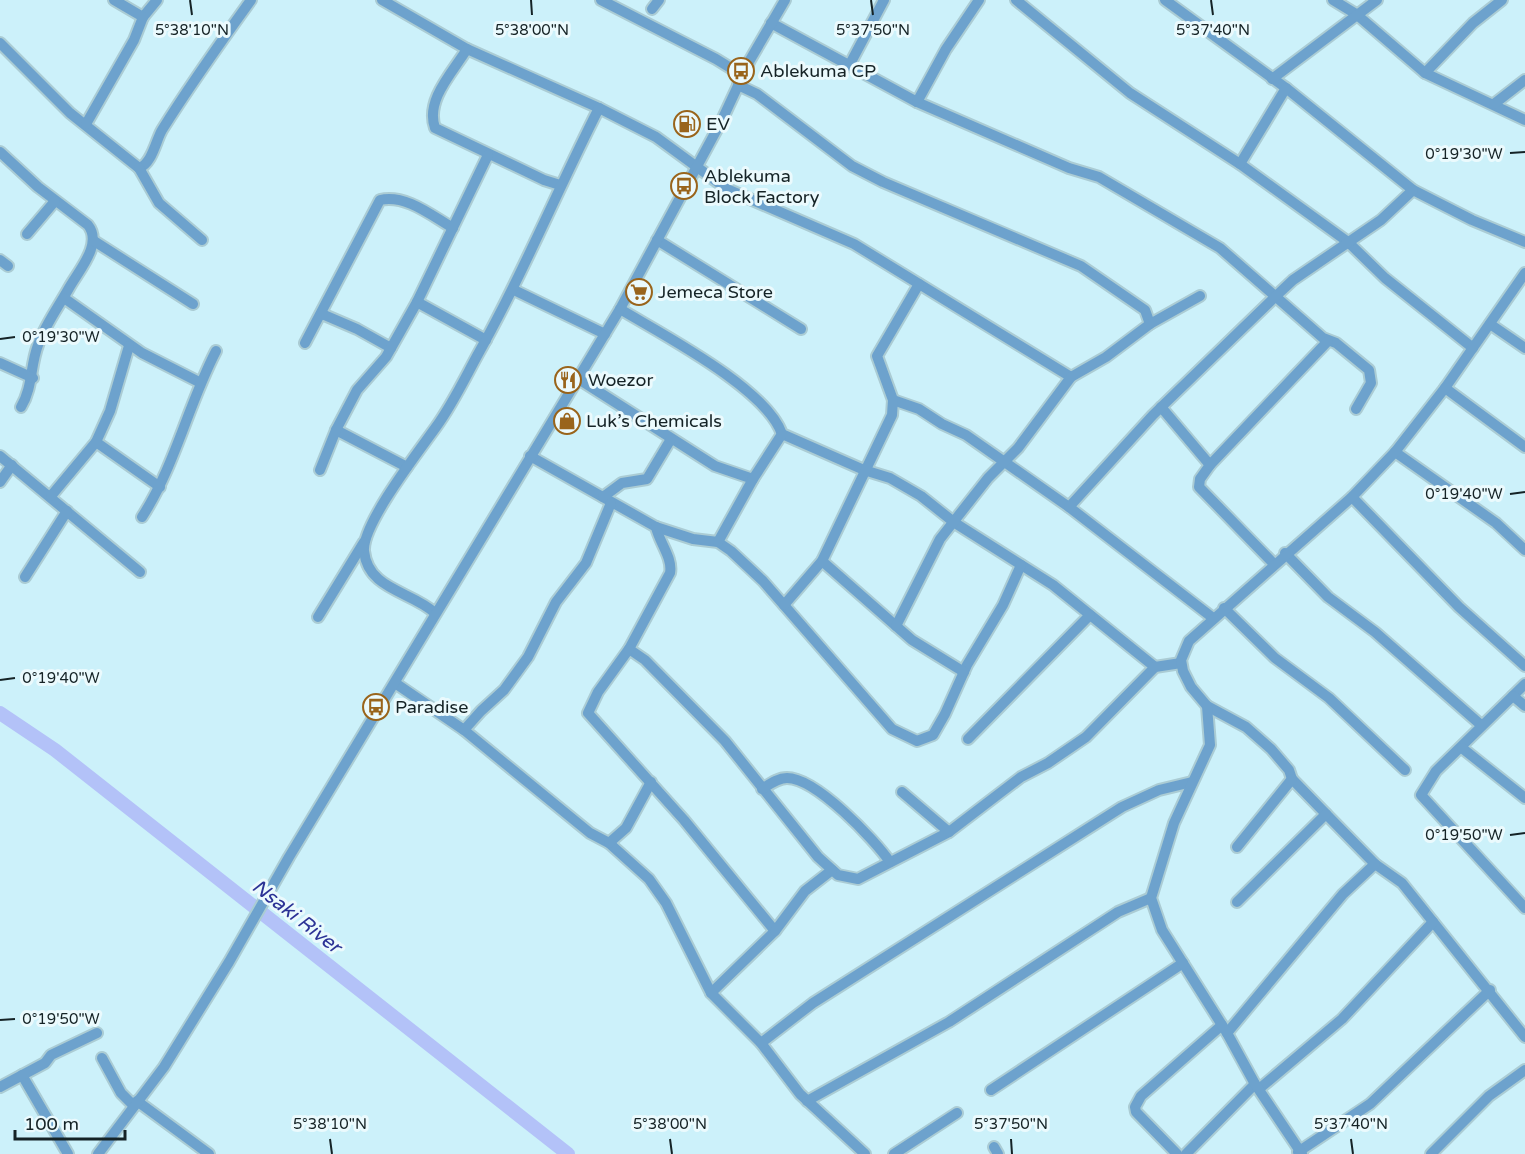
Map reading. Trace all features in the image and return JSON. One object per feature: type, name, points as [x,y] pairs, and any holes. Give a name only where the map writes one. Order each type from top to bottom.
[{"type":"street","points":[[114,0],[143,17]]},
{"type":"street","points":[[86,124],[123,61],[143,17],[157,0]]},
{"type":"street","points":[[140,168],[147,163],[157,138],[189,87],[228,28],[251,0]]},
{"type":"street","points":[[382,0],[467,49],[599,108],[656,137],[727,189],[854,244],[1071,377]]},
{"type":"street","points":[[601,0],[716,59],[757,94],[852,166],[883,182],[1082,266],[1145,310],[1150,324]]},
{"type":"street","points":[[98,1154],[164,1066],[229,962],[435,614],[620,309],[784,0]]},
{"type":"street","points":[[850,64],[884,0]]},
{"type":"street","points":[[917,102],[946,49],[979,0]]},
{"type":"street","points":[[1016,0],[1130,93],[1240,164],[1348,242],[1385,278],[1473,348]]},
{"type":"street","points":[[1165,0],[1286,88],[1413,190],[1472,220],[1525,242]]},
{"type":"street","points":[[1333,0],[1356,14],[1425,73],[1469,96],[1494,104],[1525,120]]},
{"type":"street","points":[[1272,79],[1377,0]]},
{"type":"street","points":[[1425,73],[1473,23],[1502,0]]},
{"type":"street","points":[[771,23],[917,102],[1069,168],[1099,177],[1220,248],[1328,341],[1357,360],[1372,376],[1371,383],[1356,409]]},
{"type":"street","points":[[0,43],[55,99],[140,168],[148,187],[159,203],[202,240]]},
{"type":"street","points":[[467,49],[434,104],[432,120],[435,128],[488,155],[544,180],[560,184]]},
{"type":"street","points":[[1494,104],[1525,80]]},
{"type":"street","points":[[1240,164],[1286,88]]},
{"type":"street","points":[[318,617],[407,467],[440,422],[514,290],[560,184],[599,108]]},
{"type":"street","points":[[0,152],[55,201],[88,225],[94,233],[94,241],[37,347],[33,378],[21,407]]},
{"type":"street","points":[[320,471],[336,430],[357,390],[391,348],[417,302],[488,155]]},
{"type":"street","points":[[1069,507],[1161,407],[1293,280],[1381,220],[1413,190]]},
{"type":"street","points":[[305,343],[380,200],[389,198],[401,201],[453,228]]},
{"type":"street","points":[[27,234],[55,201]]},
{"type":"street","points":[[657,240],[801,329]]},
{"type":"street","points":[[94,241],[193,304]]},
{"type":"street","points":[[1525,273],[1444,388],[1395,452],[1352,497],[1189,641],[1181,663],[1184,678],[1207,706],[1246,727],[1271,749],[1289,770],[1292,779],[1326,814],[1375,864],[1402,883],[1490,990],[1525,1037]]},
{"type":"street","points":[[784,605],[822,561],[892,415],[893,400],[877,356],[919,284]]},
{"type":"street","points":[[514,290],[605,334]]},
{"type":"street","points":[[896,626],[940,539],[1071,377],[1106,357],[1150,324],[1200,296]]},
{"type":"street","points":[[64,298],[129,346],[199,382]]},
{"type":"street","points":[[417,302],[486,340]]},
{"type":"street","points":[[620,309],[744,387],[773,414],[782,434],[864,470],[890,478],[937,507],[955,523],[1053,585],[1155,668]]},
{"type":"street","points":[[322,314],[357,329],[391,348]]},
{"type":"street","points":[[1490,324],[1525,348]]},
{"type":"street","points":[[1274,564],[1199,487],[1200,479],[1210,465],[1328,341]]},
{"type":"street","points":[[51,496],[96,442],[110,411],[129,346]]},
{"type":"street","points":[[142,518],[159,487],[188,417],[199,382],[216,351]]},
{"type":"street","points":[[0,363],[33,378]]},
{"type":"street","points":[[577,378],[715,466],[753,479]]},
{"type":"street","points":[[1444,388],[1525,447]]},
{"type":"street","points":[[893,400],[919,409],[1005,461],[1069,507],[1213,618]]},
{"type":"street","points":[[1161,407],[1210,465]]},
{"type":"street","points":[[336,430],[407,467]]},
{"type":"street","points":[[718,542],[753,479],[782,434]]},
{"type":"street","points":[[464,730],[504,690],[528,657],[556,603],[586,563],[607,500],[622,483],[647,479],[671,439]]},
{"type":"street","points":[[96,442],[159,487]]},
{"type":"street","points":[[1395,452],[1496,523],[1525,550]]},
{"type":"street","points":[[0,456],[140,572]]},
{"type":"street","points":[[530,456],[656,527],[693,539],[718,542],[747,566],[784,605],[892,729],[904,737],[917,741],[933,735],[964,672],[1004,604],[1021,565]]},
{"type":"street","points":[[0,482],[12,465]]},
{"type":"street","points":[[1352,497],[1459,607],[1525,666]]},
{"type":"street","points":[[25,577],[67,511]]},
{"type":"street","points":[[656,527],[659,542],[670,563],[670,573],[629,649],[598,692],[588,713],[651,782],[775,930]]},
{"type":"street","points":[[364,541],[368,567],[376,578],[435,614]]},
{"type":"street","points":[[1285,554],[1328,597],[1375,632],[1481,725]]},
{"type":"street","points":[[822,561],[926,650],[964,672]]},
{"type":"street","points":[[1224,608],[1275,658],[1329,698],[1405,770]]},
{"type":"street","points":[[968,739],[1090,615]]},
{"type":"street","points":[[629,649],[645,660],[704,718],[811,849],[843,878],[854,879],[949,832],[1021,777],[1048,763],[1086,737],[1155,668],[1181,663]]},
{"type":"street","points":[[395,683],[464,730],[590,833],[609,843],[649,879],[666,903],[711,993],[761,1043],[807,1101],[865,1154]]},
{"type":"street","points":[[1525,684],[1437,771],[1421,795],[1525,908]]},
{"type":"street","points":[[1513,696],[1525,706]]},
{"type":"street","points":[[1207,706],[1210,745],[1174,823],[1151,898],[1162,930],[1300,1152],[1370,1104],[1490,990]]},
{"type":"street","points":[[1462,748],[1525,798]]},
{"type":"street","points":[[762,789],[779,779],[795,779],[804,783],[832,802],[882,850],[890,862]]},
{"type":"street","points":[[1237,848],[1292,779]]},
{"type":"street","points":[[609,843],[626,828],[651,782]]},
{"type":"street","points":[[761,1043],[813,1003],[1122,807],[1159,790],[1192,782]]},
{"type":"street","points":[[903,792],[949,832]]},
{"type":"street","points":[[1238,902],[1326,814]]},
{"type":"street","points":[[1177,1154],[1136,1112],[1135,1107],[1141,1096],[1225,1029],[1343,894],[1375,864]]},
{"type":"street","points":[[711,993],[775,930],[805,891],[832,870]]},
{"type":"street","points":[[807,1101],[949,1022],[1118,912],[1151,898]]},
{"type":"street","points":[[1186,1154],[1257,1086],[1342,1019],[1433,922]]},
{"type":"street","points":[[991,1090],[1183,963]]},
{"type":"street","points":[[0,1087],[45,1063],[51,1056],[97,1033]]},
{"type":"street","points":[[102,1059],[121,1093],[208,1154]]},
{"type":"street","points":[[1431,1154],[1489,1096],[1525,1070]]},
{"type":"street","points":[[22,1075],[68,1154]]},
{"type":"street","points":[[894,1154],[957,1113]]},
{"type":"waterway","name":"Nsaki River","points":[[0,713],[55,750],[568,1154]]},
{"type":"place","name":"Ablekuma CP","points":[[741,71]]},
{"type":"place","name":"EV","points":[[687,124]]},
{"type":"place","name":"Ablekuma Block Factory","points":[[684,186]]},
{"type":"place","name":"Jemeca Store","points":[[639,292]]},
{"type":"place","name":"Woezor","points":[[568,380]]},
{"type":"place","name":"Luk’s Chemicals","points":[[567,421]]},
{"type":"place","name":"Paradise","points":[[376,707]]}]
